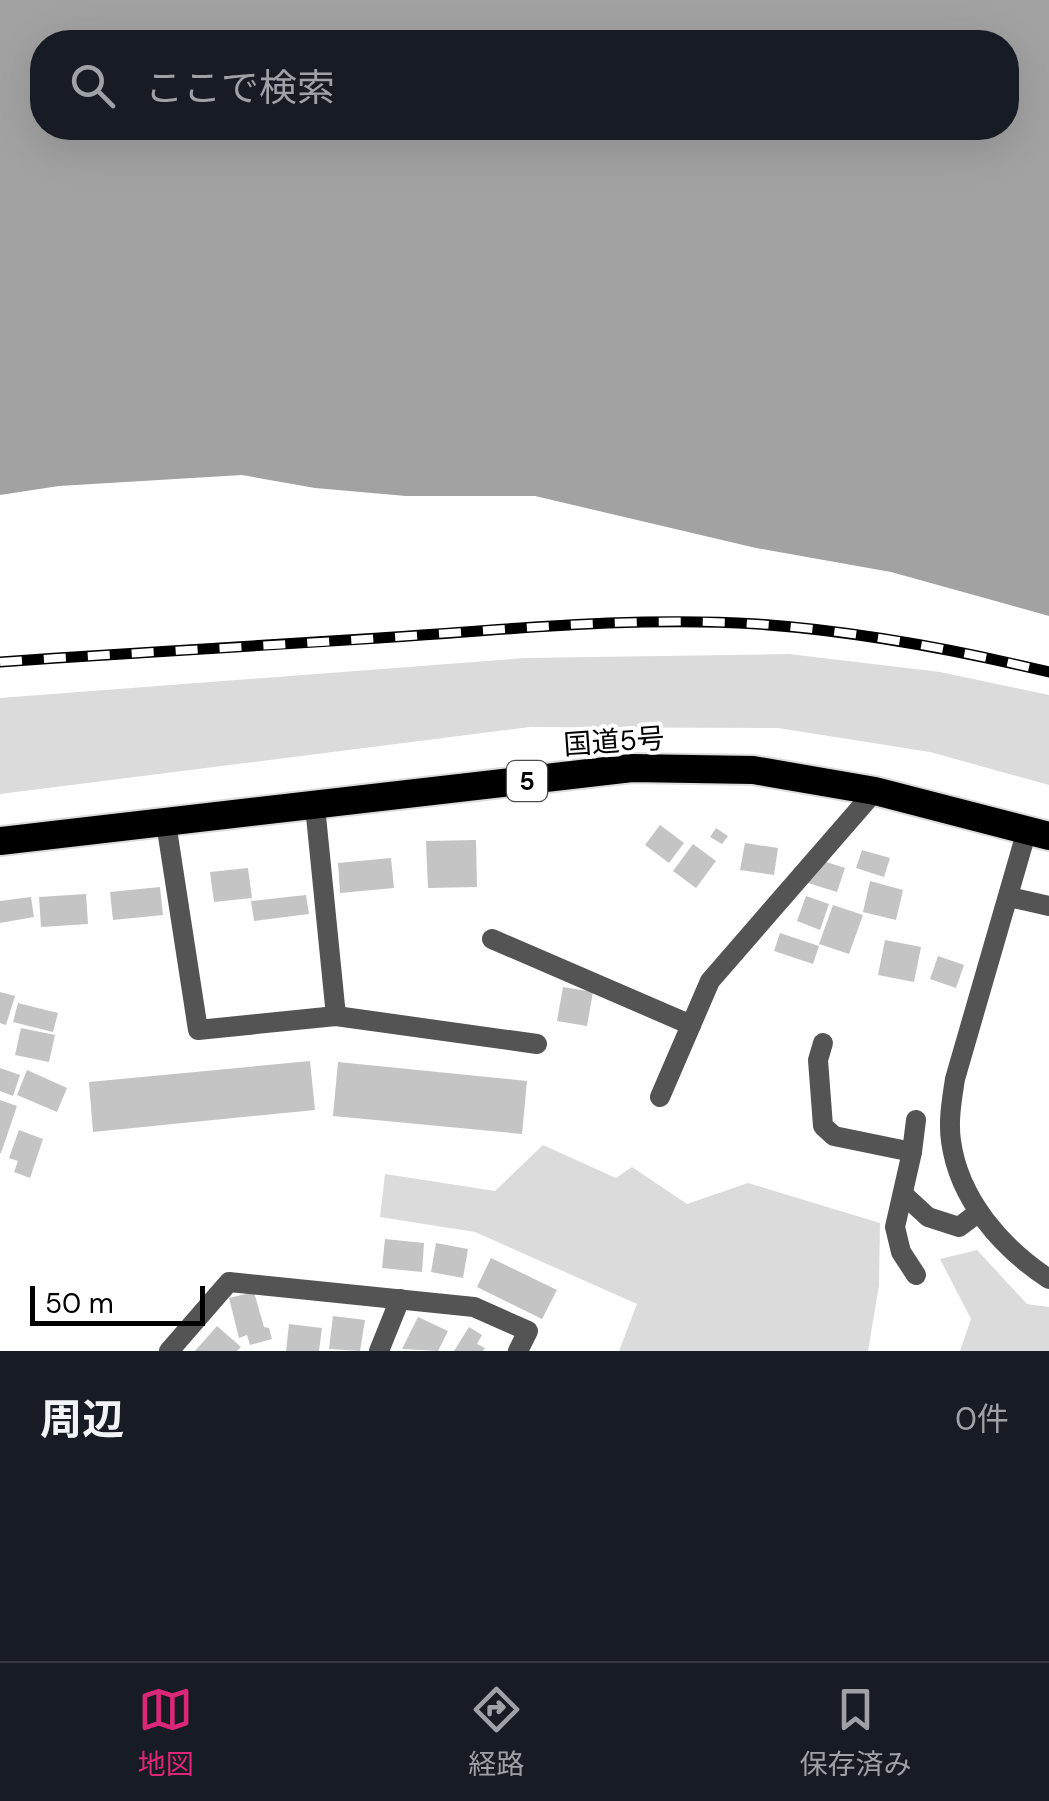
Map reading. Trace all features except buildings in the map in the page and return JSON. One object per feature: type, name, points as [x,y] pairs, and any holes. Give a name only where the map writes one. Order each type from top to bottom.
[{"type":"highway","name":"国道5号","points":[[0,841],[632,768],[753,770],[876,791],[1038,833]]},
{"type":"street","points":[[660,1097],[710,981],[876,791]]},
{"type":"street","points":[[316,806],[336,1016]]},
{"type":"street","points":[[166,822],[198,1030],[336,1016],[537,1044]]},
{"type":"street","points":[[1038,833],[1009,897],[956,1079],[950,1114],[951,1142],[961,1177],[980,1212],[1024,1262],[1049,1279]]},
{"type":"street","points":[[1009,897],[1049,906]]},
{"type":"street","points":[[492,939],[691,1025]]},
{"type":"street","points":[[823,1042],[818,1060],[823,1126],[834,1136],[912,1152]]},
{"type":"street","points":[[916,1120],[895,1227],[900,1252],[916,1275]]},
{"type":"street","points":[[904,1194],[928,1218],[959,1227],[980,1212]]},
{"type":"street","points":[[169,1351],[229,1282],[474,1306],[528,1331],[518,1351]]},
{"type":"street","points":[[380,1351],[400,1299]]},
{"type":"shaded area","points":[[0,0],[1049,0],[1049,616],[891,572],[756,548],[535,496],[406,496],[315,488],[242,475],[59,486],[0,495]]},
{"type":"shaded area","points":[[789,654],[940,672],[1049,695],[1049,785],[930,752],[778,728],[530,727],[0,794],[0,698],[525,658]]},
{"type":"shaded area","points":[[543,1145],[616,1178],[632,1167],[687,1204],[748,1183],[880,1223],[879,1285],[868,1351],[619,1351],[637,1304],[475,1232],[380,1217],[385,1174],[495,1191]]},
{"type":"shaded area","points":[[977,1250],[1027,1304],[1049,1307],[1049,1351],[960,1351],[971,1319],[940,1259]]},
{"type":"railway","points":[[0,662],[568,625],[710,622],[868,636],[1049,672]]}]
